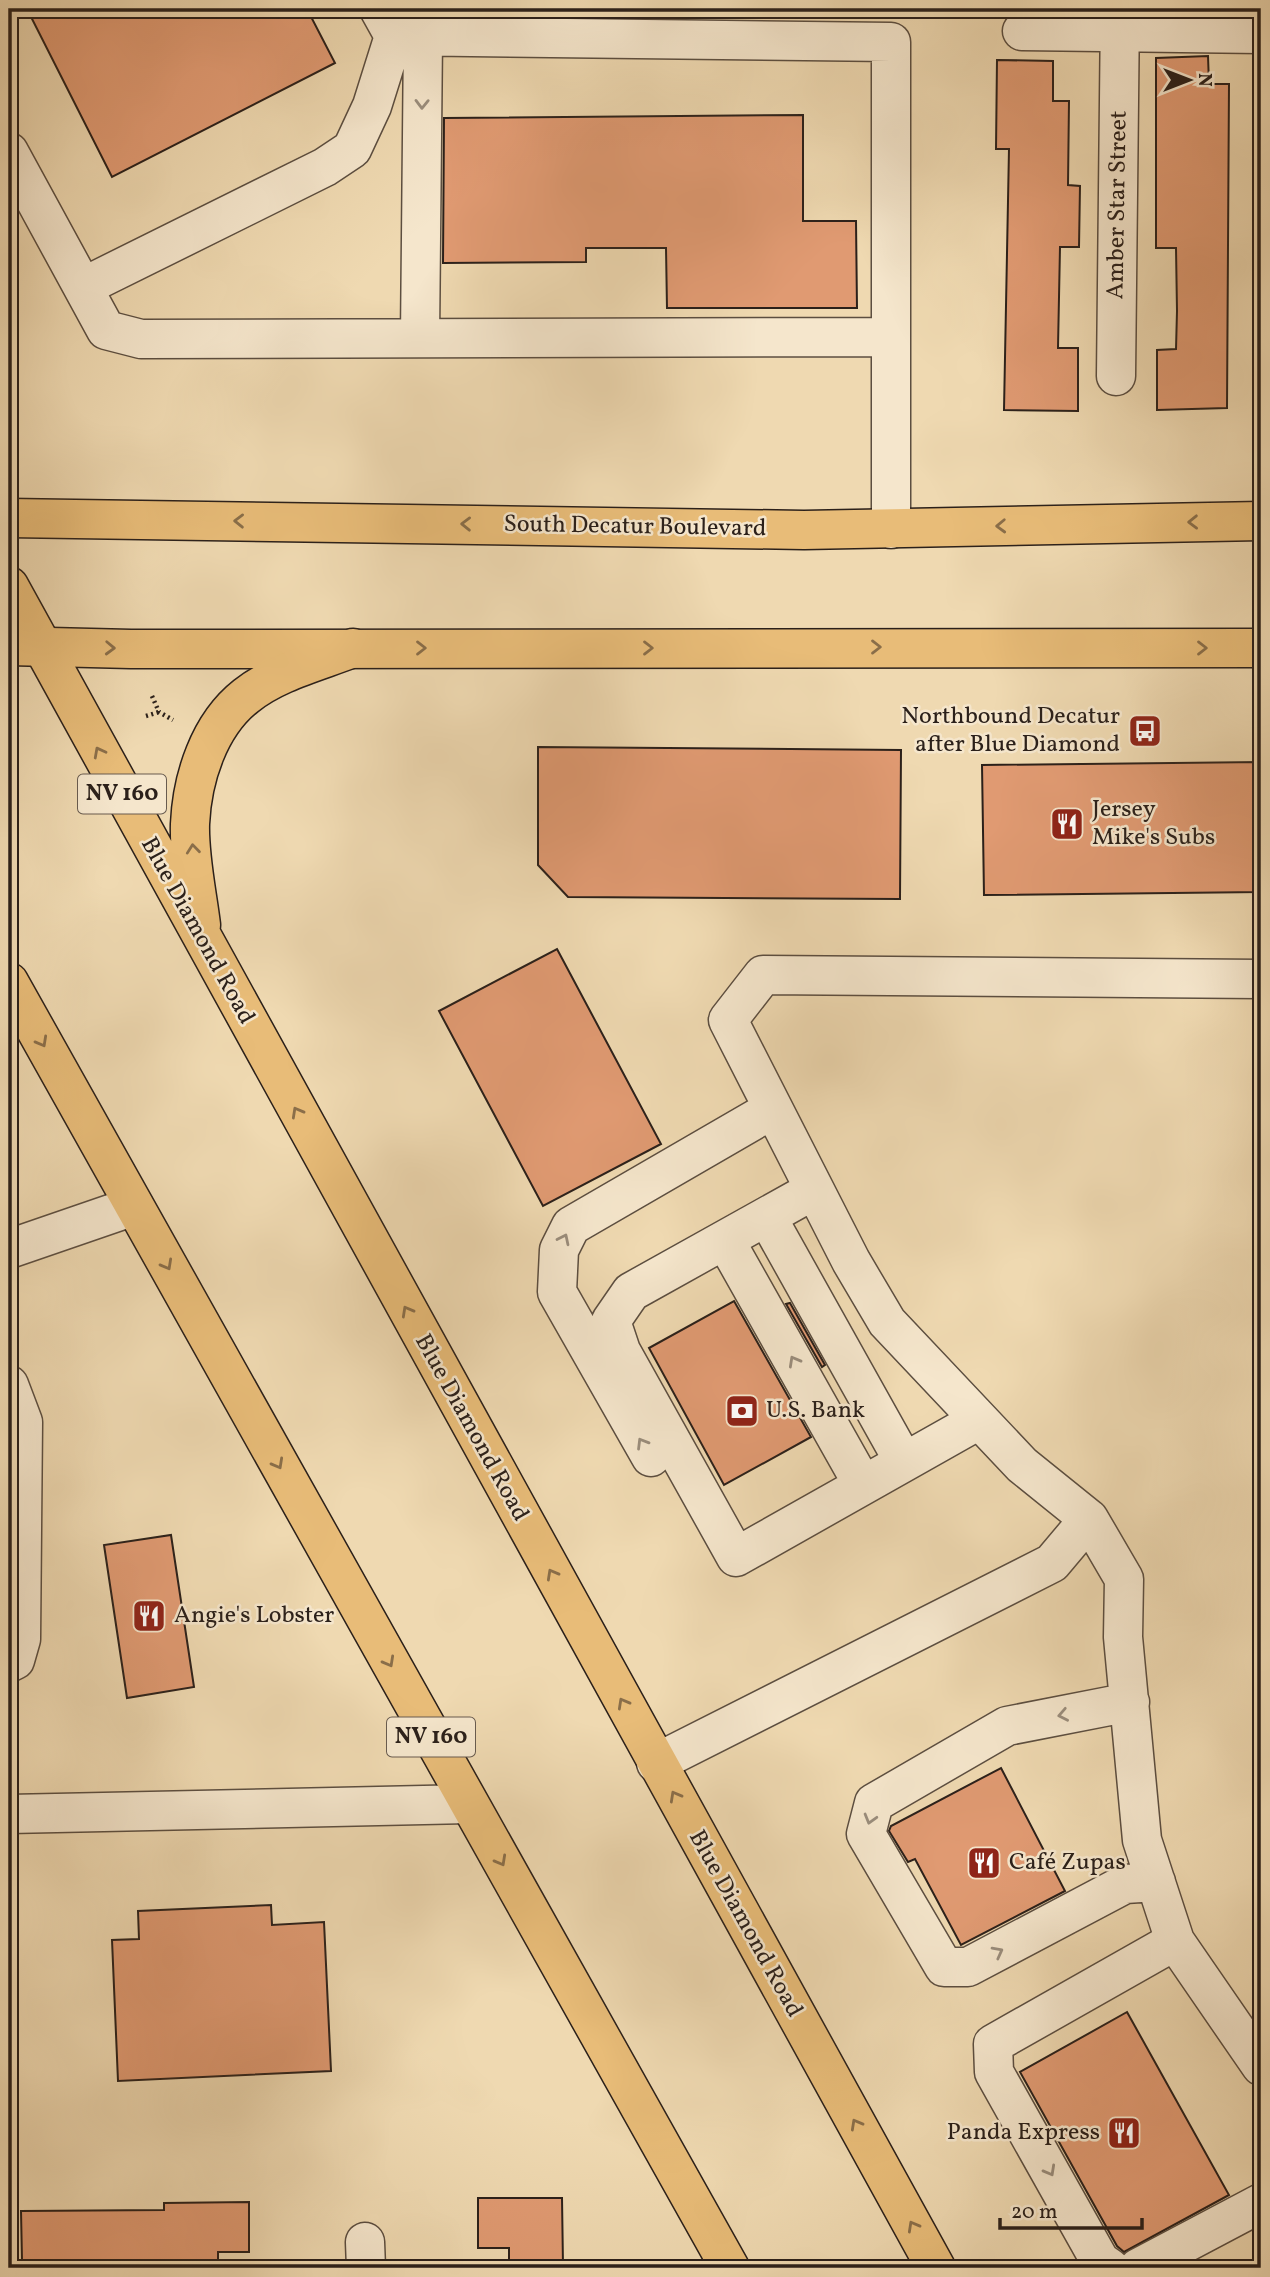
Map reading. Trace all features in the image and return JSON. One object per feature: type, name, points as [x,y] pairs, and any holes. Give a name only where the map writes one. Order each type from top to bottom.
[{"type":"main road","name":"South Decatur Boulevard","points":[[9,518],[891,529],[1261,522]]},
{"type":"main road","name":"Blue Diamond Road","points":[[9,586],[25,646],[202,941],[936,2268]]},
{"type":"main road","points":[[25,646],[1261,648]]},
{"type":"main road","points":[[202,941],[190,824],[201,765],[217,724],[246,695],[283,675],[353,648]]},
{"type":"main road","name":"NV 160","points":[[9,982],[730,2268]]},
{"type":"street","points":[[1022,32],[1119,21],[1261,34]]},
{"type":"street","name":"Amber Star Street","points":[[1116,376],[1119,21]]},
{"type":"street","points":[[83,288],[325,166],[352,149],[372,106],[399,27]]},
{"type":"street","points":[[399,27],[891,42],[891,529]]},
{"type":"street","points":[[399,27],[420,338]]},
{"type":"street","points":[[9,152],[106,330],[141,339],[891,337]]},
{"type":"street","points":[[1261,979],[763,975],[728,1020],[814,1190],[887,1322],[1022,1465],[1089,1519],[1124,1579],[1123,1637],[1142,1840],[1175,1941],[1261,2066]]},
{"type":"street","points":[[692,1479],[661,1474],[579,1336],[557,1292],[559,1250],[571,1226],[773,1109]]},
{"type":"street","points":[[814,1190],[631,1292],[611,1321],[621,1351],[736,1557],[979,1420]]},
{"type":"street","points":[[9,1248],[134,1206]]},
{"type":"street","points":[[747,1228],[885,1473]]},
{"type":"street","points":[[9,1385],[23,1422],[21,1639],[15,1660],[9,1663]]},
{"type":"street","points":[[656,1763],[1052,1563],[1089,1519]]},
{"type":"street","points":[[1130,1702],[1007,1726],[874,1803],[866,1834],[944,1967],[968,1967],[1125,1884],[1156,1882]]},
{"type":"street","points":[[9,1814],[468,1804]]},
{"type":"street","points":[[1110,2268],[1100,2261],[994,2072],[993,2044],[1175,1941]]},
{"type":"street","points":[[1138,2268],[1261,2203]]},
{"type":"path","points":[[152,696],[159,712],[178,723]]},
{"type":"path","points":[[146,716],[159,712]]},
{"type":"building","points":[[27,9],[307,9],[335,63],[112,177]]},
{"type":"building","points":[[1208,56],[1209,84],[1229,84],[1227,408],[1157,410],[1157,350],[1176,349],[1177,311],[1176,248],[1156,248],[1156,58]]},
{"type":"building","points":[[997,60],[1053,61],[1053,101],[1069,101],[1068,185],[1080,186],[1079,247],[1060,247],[1058,348],[1078,348],[1078,411],[1004,410],[1009,149],[996,149]]},
{"type":"building","points":[[803,115],[803,221],[856,221],[857,308],[667,308],[666,248],[586,248],[586,262],[443,263],[444,118]]},
{"type":"building","points":[[538,747],[901,750],[900,899],[568,897],[538,865]]},
{"type":"building","points":[[1261,762],[1261,892],[984,895],[982,765]]},
{"type":"building","points":[[557,949],[661,1144],[543,1206],[439,1011]]},
{"type":"building","name":"U.S. Bank","points":[[734,1301],[811,1437],[724,1485],[649,1348]]},
{"type":"building","points":[[790,1303],[825,1365],[822,1367],[786,1304]]},
{"type":"building","name":"Angie's Lobster","points":[[171,1535],[194,1687],[127,1698],[104,1545]]},
{"type":"building","name":"Café Zupas","points":[[1001,1768],[1065,1891],[961,1945],[915,1859],[908,1862],[889,1831],[891,1826]]},
{"type":"building","points":[[271,1905],[272,1925],[324,1922],[331,2071],[118,2081],[112,1940],[139,1939],[138,1911]]},
{"type":"building","name":"Panda Express","points":[[1127,2012],[1229,2195],[1124,2252],[1117,2246],[1020,2072]]},
{"type":"building","points":[[478,2198],[562,2198],[563,2265],[509,2266],[509,2248],[478,2248]]},
{"type":"building","points":[[249,2202],[249,2252],[218,2252],[218,2268],[52,2268],[52,2260],[22,2260],[21,2211],[164,2210],[164,2203]]},
{"type":"place","name":"Northbound Decatur after Blue Diamond","points":[[1145,731]]},
{"type":"place","name":"Jersey Mike's Subs","points":[[1067,824]]},
{"type":"place","name":"U.S. Bank","points":[[742,1411]]},
{"type":"place","name":"Angie's Lobster","points":[[149,1616]]},
{"type":"place","name":"Café Zupas","points":[[984,1863]]},
{"type":"place","name":"Panda Express","points":[[1124,2133]]}]
